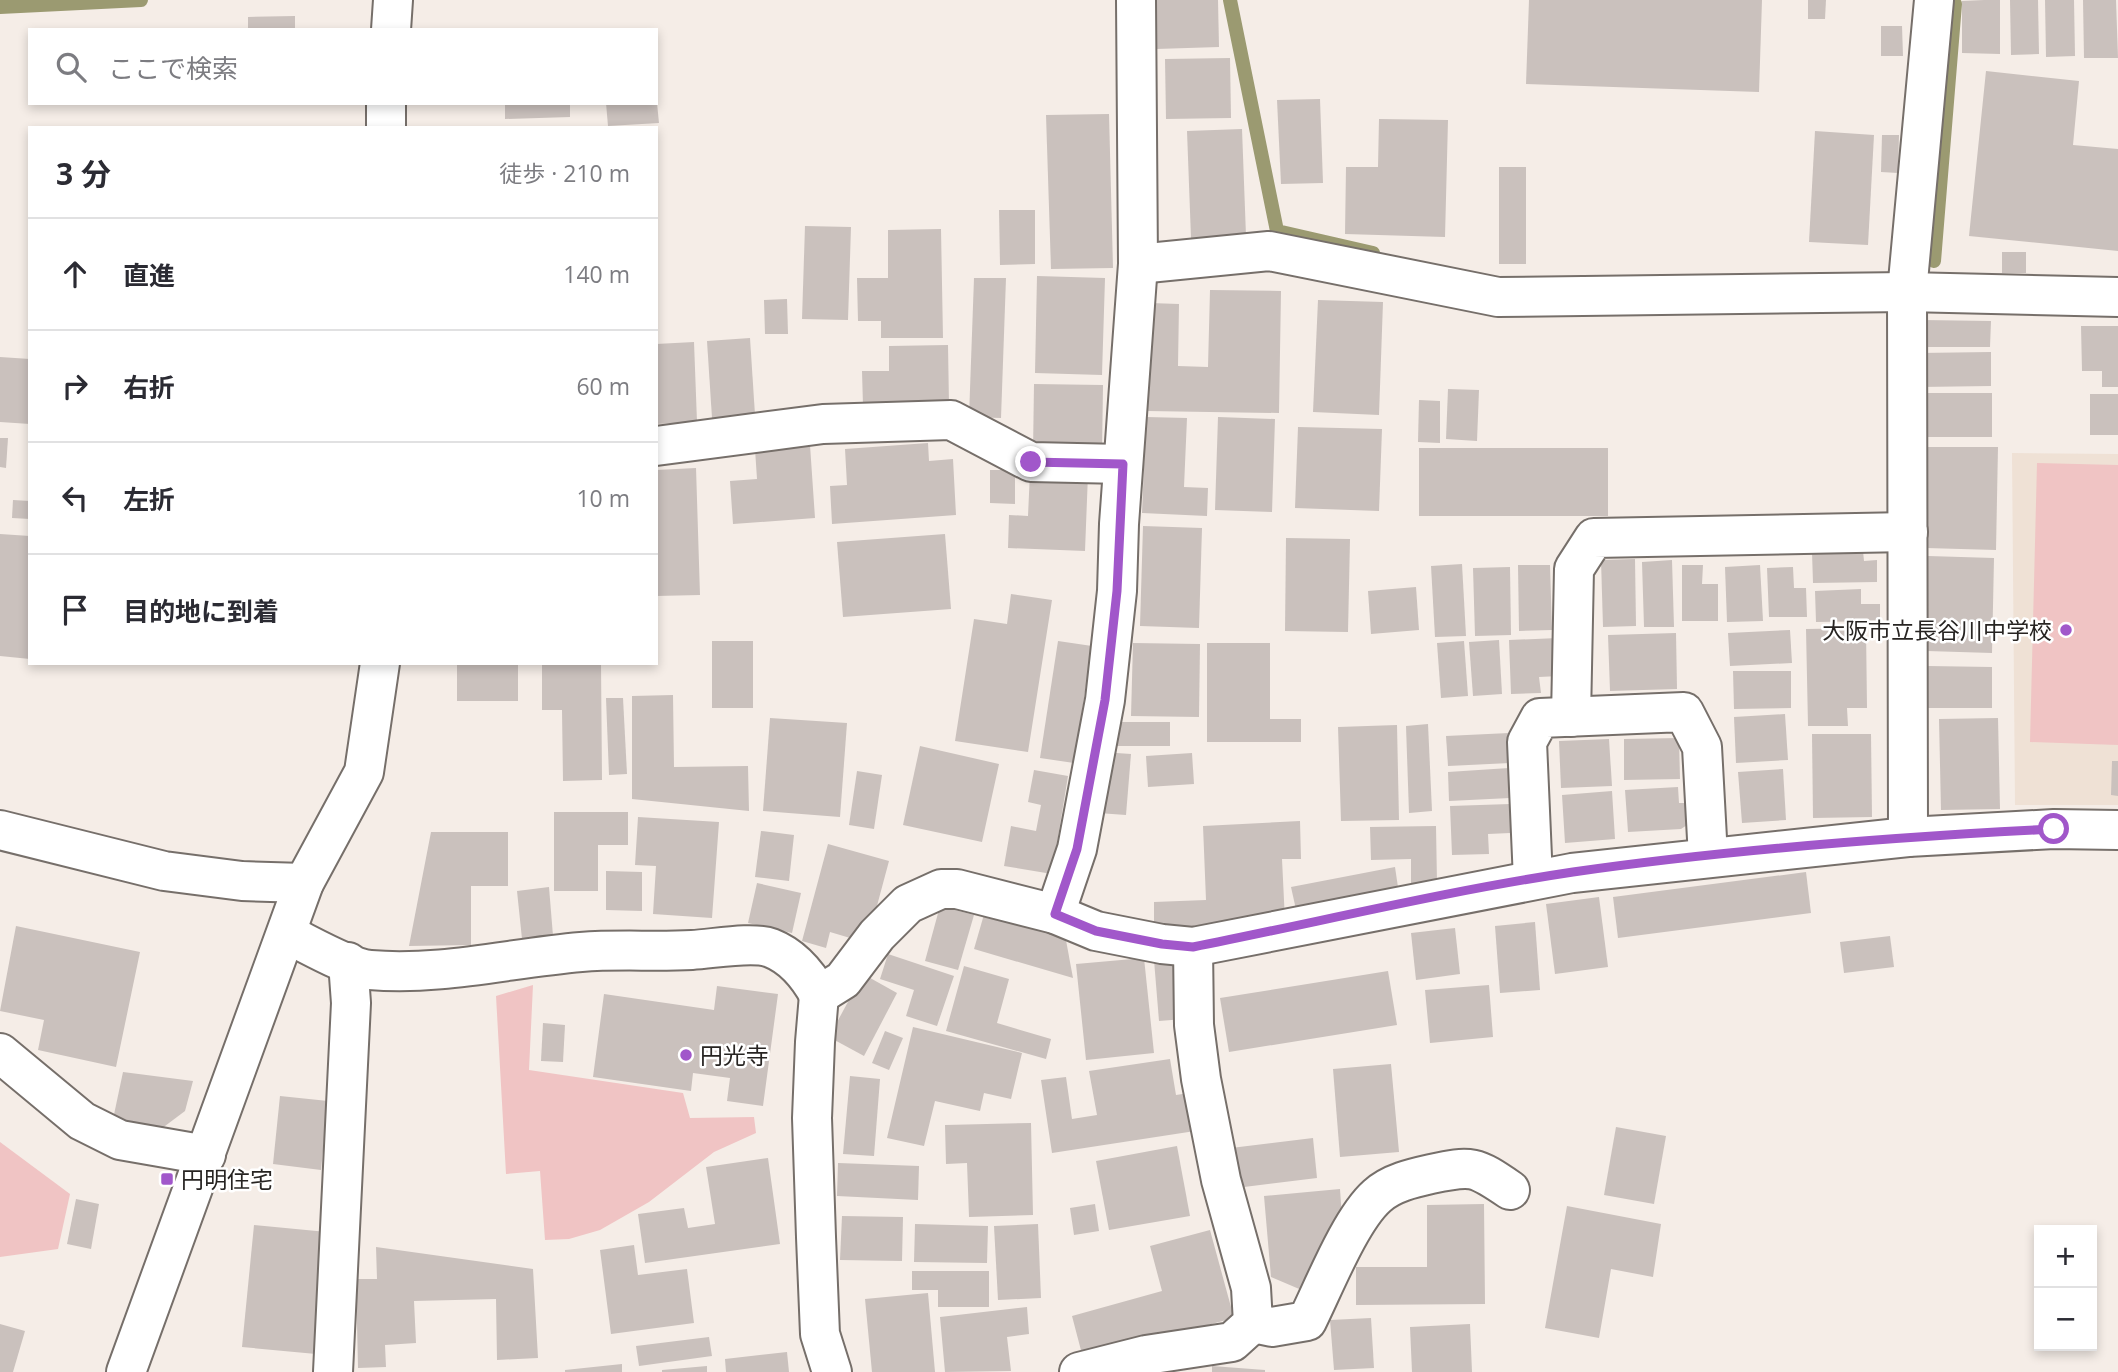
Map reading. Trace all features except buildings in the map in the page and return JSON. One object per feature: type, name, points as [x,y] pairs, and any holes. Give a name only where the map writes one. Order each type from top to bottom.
[{"type":"street","points":[[391,28],[393,0]]},
{"type":"street","points":[[1055,914],[1077,849],[1105,700],[1117,591],[1123,464],[1138,264],[1136,0]]},
{"type":"street","points":[[1908,837],[1907,292],[1934,0]]},
{"type":"street","points":[[386,105],[386,126]]},
{"type":"street","points":[[1138,264],[1269,251],[1498,297],[1907,292],[2118,297]]},
{"type":"street","points":[[658,446],[822,424],[951,420],[1031,462],[1123,464]]},
{"type":"street","points":[[1571,717],[1574,569],[1594,538],[1908,532]]},
{"type":"street","points":[[126,1372],[304,883],[364,772],[380,665]]},
{"type":"street","points":[[1533,880],[1527,742],[1540,718],[1684,712],[1702,747],[1708,857]]},
{"type":"street","points":[[819,995],[844,980],[877,935],[908,905],[941,889],[957,888],[1055,914],[1114,936],[1193,947],[1572,873],[1908,837],[2054,829],[2118,830]]},
{"type":"street","points":[[0,830],[164,871],[242,881],[304,883]]},
{"type":"street","points":[[287,934],[366,970],[413,972],[581,952],[694,950],[729,946],[769,947],[795,962],[810,978],[819,995],[814,1042],[813,1130],[820,1334],[832,1372]]},
{"type":"street","points":[[1193,947],[1194,1026],[1201,1079],[1221,1180],[1251,1288],[1253,1323]]},
{"type":"street","points":[[333,1372],[351,1003],[348,962]]},
{"type":"street","points":[[0,1053],[82,1121],[120,1140],[206,1155]]},
{"type":"street","points":[[1253,1323],[1272,1327],[1307,1321],[1360,1214],[1378,1194],[1409,1178],[1461,1167],[1480,1170],[1510,1190]]},
{"type":"street","points":[[1079,1372],[1146,1355],[1232,1342],[1253,1323]]},
{"type":"shaded area","name":"大阪市立長谷川中学校","points":[[2012,453],[2118,454],[2118,805],[2015,805]]},
{"type":"shaded area","name":"大阪市立長谷川中学校","points":[[2037,463],[2118,465],[2118,745],[2030,742]]},
{"type":"shaded area","points":[[533,985],[529,1070],[683,1093],[690,1118],[754,1117],[756,1133],[714,1152],[649,1202],[600,1230],[569,1239],[545,1240],[540,1171],[506,1174],[496,996]]},
{"type":"shaded area","points":[[0,1142],[70,1194],[58,1249],[0,1257]]},
{"type":"waterway","points":[[0,7],[141,0]]},
{"type":"waterway","points":[[1230,0],[1277,231],[1373,253]]},
{"type":"waterway","points":[[1934,261],[1955,4]]},
{"type":"place","name":"大阪市立長谷川中学校","points":[[2066,630]]},
{"type":"place","name":"円光寺","points":[[686,1055]]},
{"type":"place","name":"円明住宅","points":[[167,1179]]},
{"type":"route","points":[[1031,462],[1123,464],[1117,591],[1105,700],[1077,849],[1055,914],[1096,931],[1124,938],[1193,947],[1572,873],[1818,845],[2054,829]]}]
